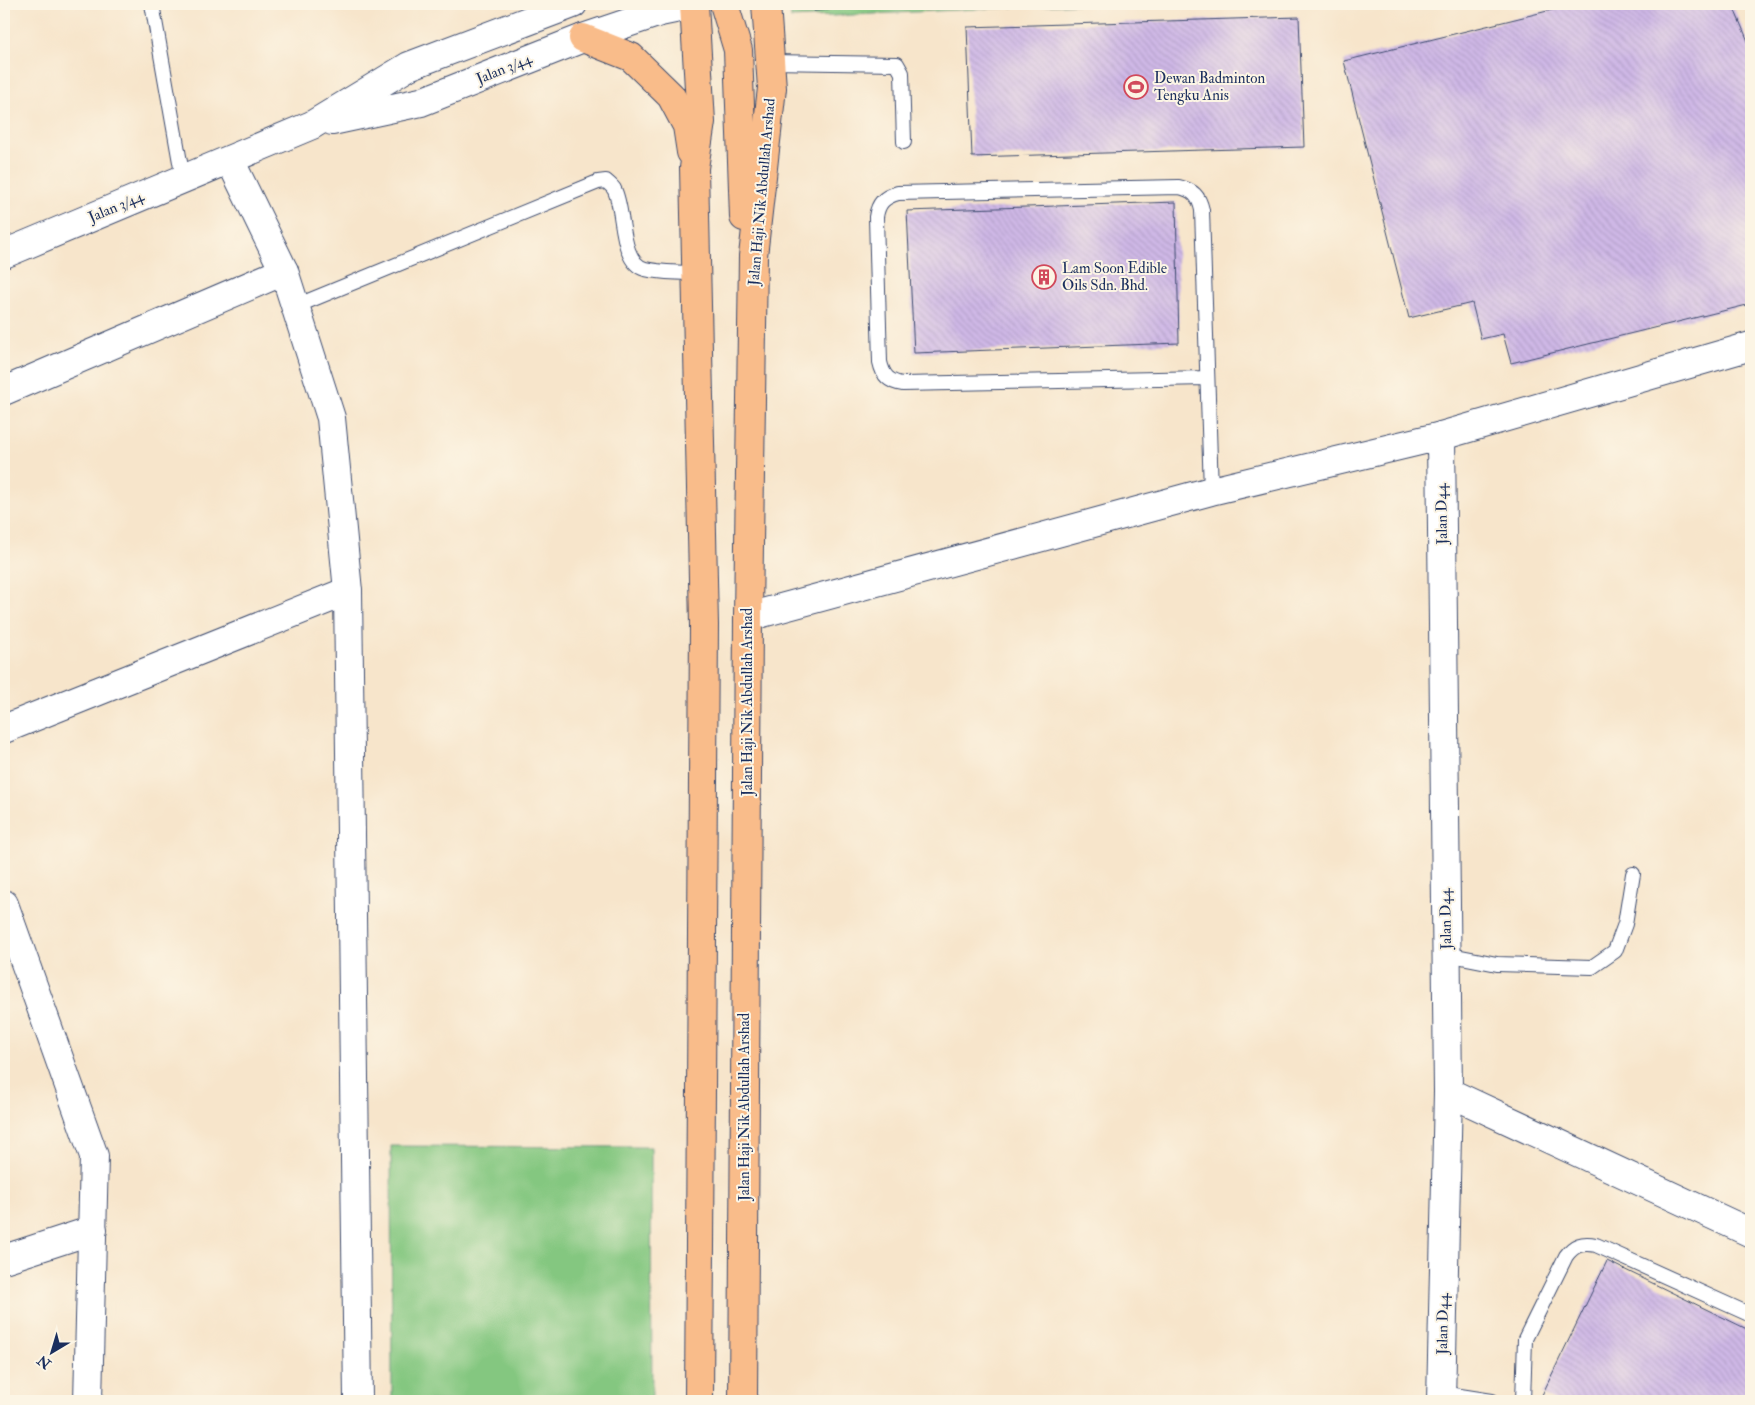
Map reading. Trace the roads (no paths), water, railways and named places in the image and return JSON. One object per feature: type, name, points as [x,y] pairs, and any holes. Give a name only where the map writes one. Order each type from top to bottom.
[{"type":"main road","points":[[694,168],[702,122],[695,4]]},
{"type":"main road","points":[[724,4],[738,50],[743,213],[753,256]]},
{"type":"main road","name":"Jalan Haji Nik Abdullah Arshad","points":[[742,1401],[748,617],[753,256],[772,88],[766,4]]},
{"type":"main road","points":[[582,38],[631,57],[672,96],[688,126],[694,168],[704,624],[699,1401]]},
{"type":"street","name":"Jalan 3/44","points":[[4,254],[312,125],[409,66],[573,4]]},
{"type":"street","name":"Jalan 3/44","points":[[312,125],[421,102],[582,38],[660,12],[695,4]]},
{"type":"street","points":[[230,160],[284,271],[331,418],[348,592],[358,1401]]},
{"type":"street","points":[[4,391],[284,271]]},
{"type":"street","points":[[748,617],[1211,490],[1441,436],[1751,346]]},
{"type":"street","name":"Jalan D44","points":[[1441,436],[1448,1092],[1441,1397]]},
{"type":"street","points":[[4,729],[348,592]]},
{"type":"street","points":[[4,904],[94,1156],[88,1401]]},
{"type":"street","points":[[1448,1092],[1751,1233]]},
{"type":"street","points":[[4,1259],[93,1230]]},
{"type":"lane","points":[[152,4],[183,180]]},
{"type":"lane","points":[[770,62],[897,64],[902,73],[904,142]]},
{"type":"lane","points":[[296,306],[598,182],[606,181],[613,188],[618,201],[627,250],[632,259],[644,269],[696,274]]},
{"type":"lane","points":[[1207,378],[894,383],[882,371],[880,362],[877,208],[882,200],[889,195],[898,193],[1169,188],[1187,189],[1195,194],[1200,201],[1202,210],[1211,490]]},
{"type":"lane","points":[[1446,954],[1497,964],[1592,968],[1615,951],[1624,924],[1633,874]]},
{"type":"lane","points":[[1523,1401],[1525,1339],[1566,1256],[1578,1244],[1596,1245],[1751,1316]]},
{"type":"lane","points":[[1441,1397],[1492,1401]]},
{"type":"place","name":"Dewan Badminton Tengku Anis","points":[[1136,87]]},
{"type":"place","name":"Lam Soon Edible Oils Sdn. Bhd.","points":[[1044,277]]}]
